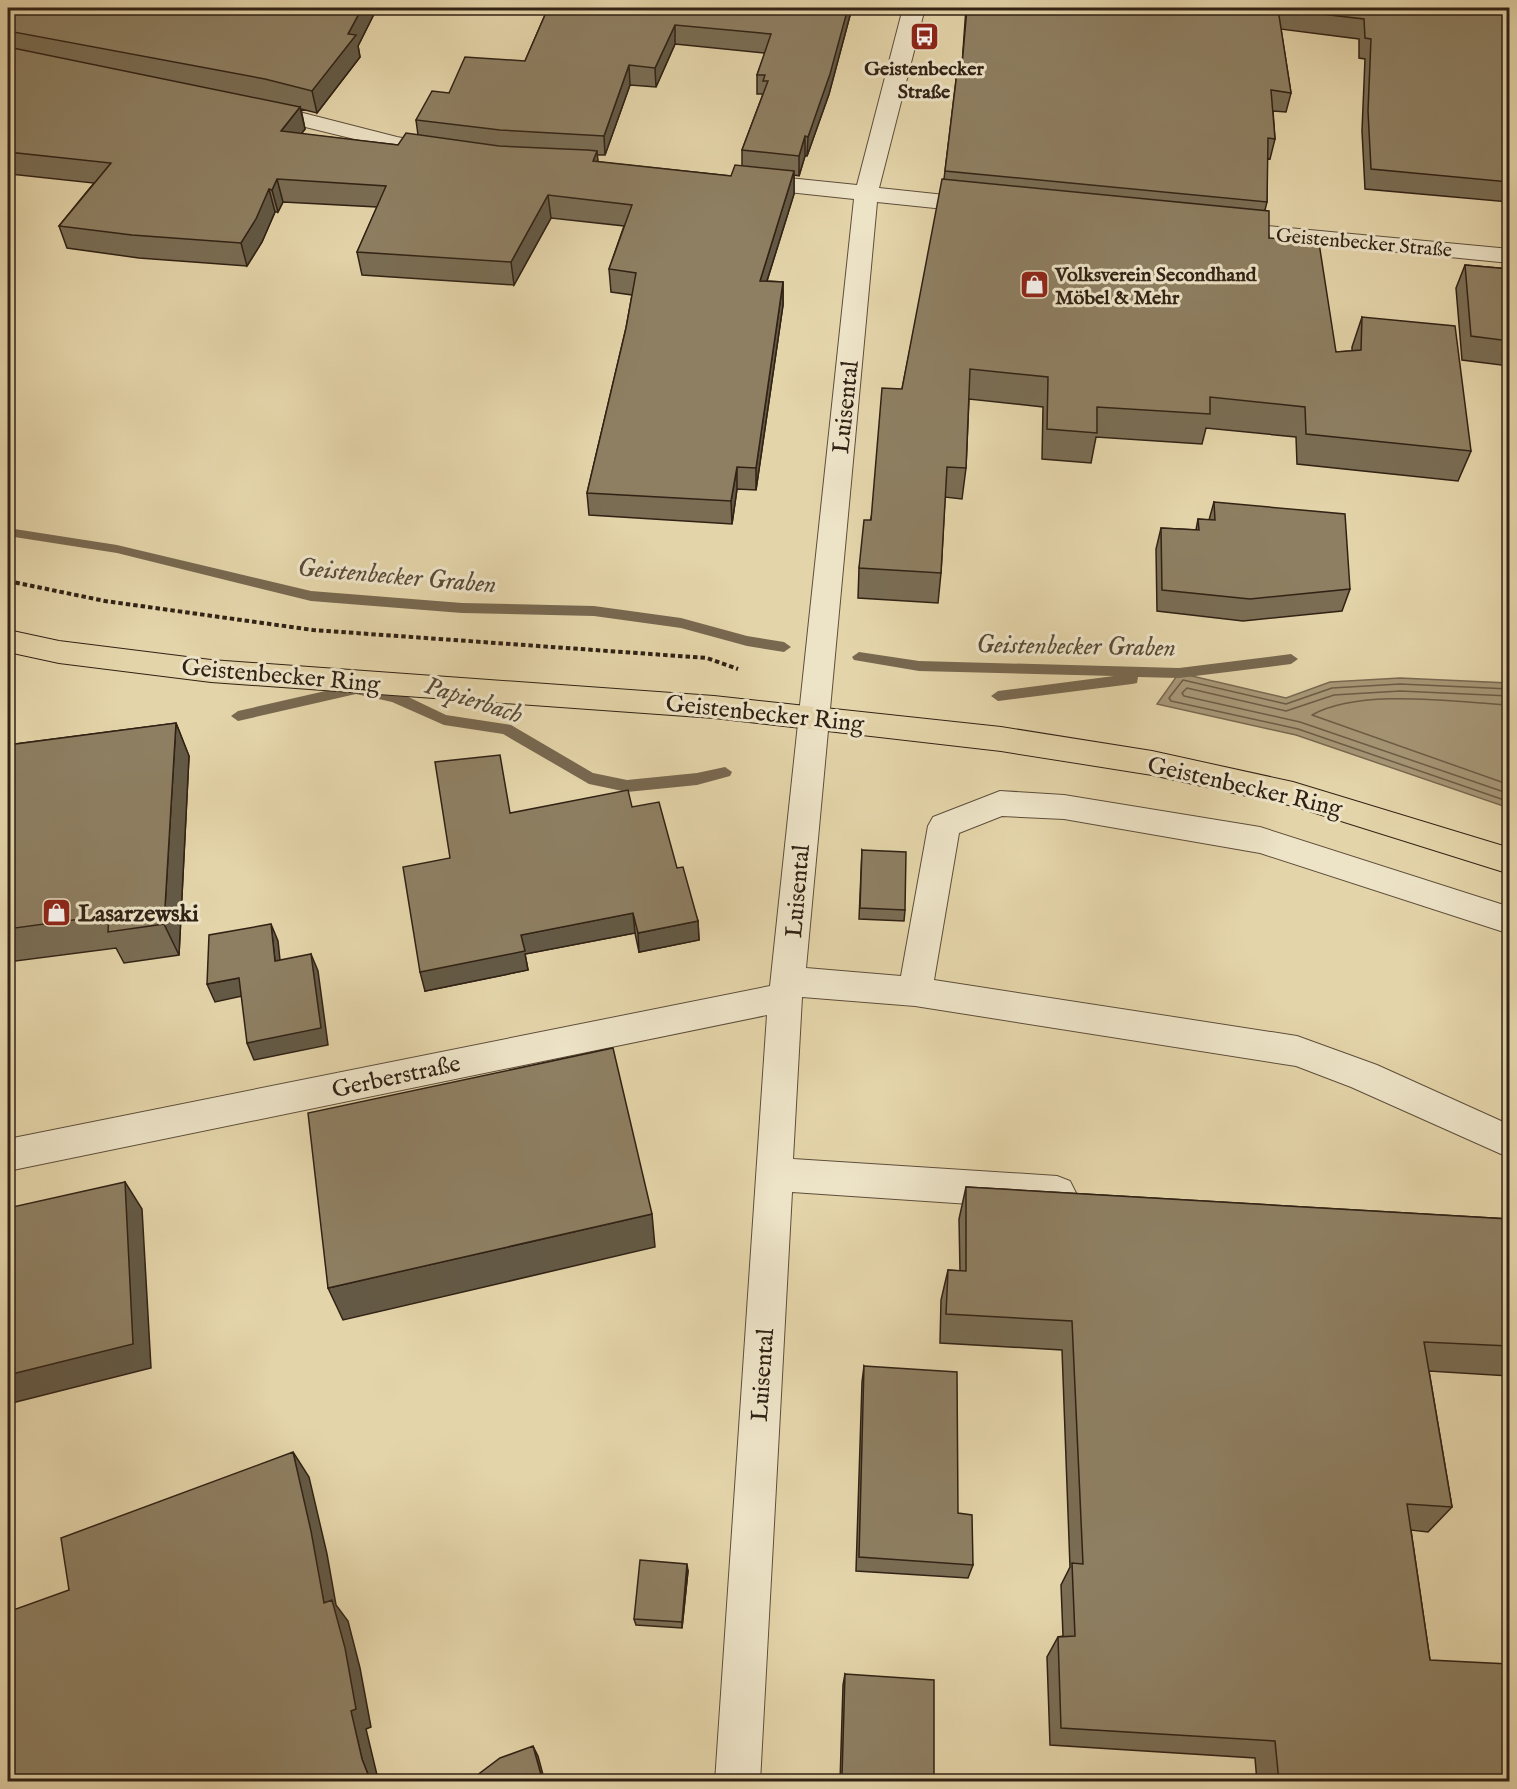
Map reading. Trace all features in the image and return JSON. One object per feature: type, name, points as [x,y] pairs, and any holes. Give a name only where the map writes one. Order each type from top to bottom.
[{"type":"main road","name":"Geistenbecker Ring","points":[[8,641],[59,652],[211,671],[714,707],[814,716],[1000,739],[1152,763],[1293,794],[1509,861]]},
{"type":"street","name":"Luisental","points":[[737,1782],[787,989],[866,194],[914,8]]},
{"type":"street","points":[[241,105],[314,120],[381,141],[467,155]]},
{"type":"street","points":[[731,179],[1005,208]]},
{"type":"street","name":"Geistenbecker Straße","points":[[1204,227],[1509,256]]},
{"type":"street","points":[[915,992],[944,826],[1000,803],[1064,807],[1260,840],[1509,921]]},
{"type":"street","name":"Gerberstraße","points":[[8,1155],[787,989],[915,992],[1297,1051],[1364,1076],[1509,1142]]},
{"type":"street","points":[[775,1174],[1090,1196]]},
{"type":"water","points":[[1179,673],[1286,698],[1330,682],[1400,678],[1509,683],[1509,808],[1296,735],[1157,704]]},
{"type":"building","points":[[16,8],[362,8],[348,34],[356,35],[312,91],[265,79],[8,31],[8,16]]},
{"type":"building","points":[[548,8],[848,8],[830,74],[799,156],[742,150],[768,81],[763,81],[765,75],[757,75],[771,34],[675,25],[655,68],[629,65],[604,136],[500,130],[416,120],[432,91],[449,93],[465,57],[525,61]]},
{"type":"building","points":[[967,8],[1509,8],[1509,182],[1371,169],[1368,111],[1371,39],[1365,38],[1364,19],[1278,9],[1291,93],[1271,90],[1275,139],[1268,138],[1267,202],[945,171],[958,64],[962,65]]},
{"type":"building","points":[[8,47],[300,107],[281,131],[398,145],[406,133],[499,146],[597,151],[593,161],[731,176],[735,165],[794,171],[760,281],[783,282],[756,468],[737,467],[731,501],[587,493],[626,328],[636,273],[609,269],[632,205],[548,195],[511,262],[357,252],[386,186],[277,179],[272,190],[269,189],[256,219],[241,243],[132,235],[59,226],[111,163],[8,152]]},
{"type":"building","points":[[942,179],[1269,211],[1269,238],[1319,243],[1336,352],[1361,350],[1362,317],[1455,326],[1471,451],[1306,434],[1305,407],[1210,397],[1210,414],[1097,407],[1097,433],[1047,429],[1048,377],[970,369],[966,468],[947,467],[941,573],[859,568],[864,520],[871,520],[882,388],[902,389]]},
{"type":"building","points":[[1465,265],[1509,269],[1509,341],[1471,336]]},
{"type":"building","points":[[1214,502],[1345,514],[1350,589],[1250,599],[1162,590],[1161,528],[1199,530],[1198,519],[1215,520]]},
{"type":"building","points":[[176,723],[164,924],[108,932],[109,915],[8,929],[8,745]]},
{"type":"building","points":[[500,755],[510,813],[628,790],[632,807],[659,802],[677,868],[683,867],[698,921],[638,933],[633,913],[521,935],[525,951],[420,972],[403,867],[450,858],[435,762]]},
{"type":"building","points":[[862,850],[906,852],[905,910],[860,908]]},
{"type":"building","points":[[271,924],[275,961],[311,954],[321,1028],[247,1043],[239,978],[207,984],[209,935]]},
{"type":"building","points":[[613,1048],[652,1214],[328,1288],[308,1113]]},
{"type":"building","points":[[125,1182],[133,1344],[8,1375],[8,1208]]},
{"type":"building","points":[[966,1187],[1509,1219],[1509,1346],[1424,1342],[1452,1507],[1407,1504],[1430,1660],[1509,1664],[1509,1782],[1279,1782],[1275,1741],[1061,1728],[1058,1637],[1075,1636],[1072,1563],[1083,1564],[1072,1321],[946,1314],[948,1270],[966,1271]]},
{"type":"building","points":[[864,1366],[957,1372],[958,1513],[972,1515],[973,1565],[859,1557]]},
{"type":"building","points":[[293,1452],[324,1603],[332,1600],[345,1648],[356,1709],[351,1711],[362,1759],[371,1782],[8,1782],[8,1622],[13,1610],[69,1590],[61,1538]]},
{"type":"building","points":[[640,1560],[687,1564],[682,1622],[634,1619]]},
{"type":"building","points":[[845,1674],[934,1680],[934,1782],[842,1776]]},
{"type":"building","points":[[533,1746],[543,1782],[468,1782],[500,1758]]},
{"type":"waterway","name":"Geistenbecker Graben","points":[[8,532],[117,549],[311,596],[462,608],[594,611],[681,623],[747,641],[784,647]]},
{"type":"waterway","name":"Geistenbecker Graben","points":[[859,657],[919,666],[1179,673],[1291,659]]},
{"type":"waterway","name":"Papierbach","points":[[998,696],[1132,679]]},
{"type":"waterway","name":"Papierbach","points":[[238,716],[356,689],[395,697],[444,720],[506,729],[589,778],[627,786],[697,779],[725,772]]},
{"type":"place","name":"Geistenbecker Straße","points":[[924,37]]},
{"type":"place","name":"Volksverein Secondhand Möbel & Mehr","points":[[1034,285]]},
{"type":"place","name":"Lasarzewski","points":[[57,913]]}]
